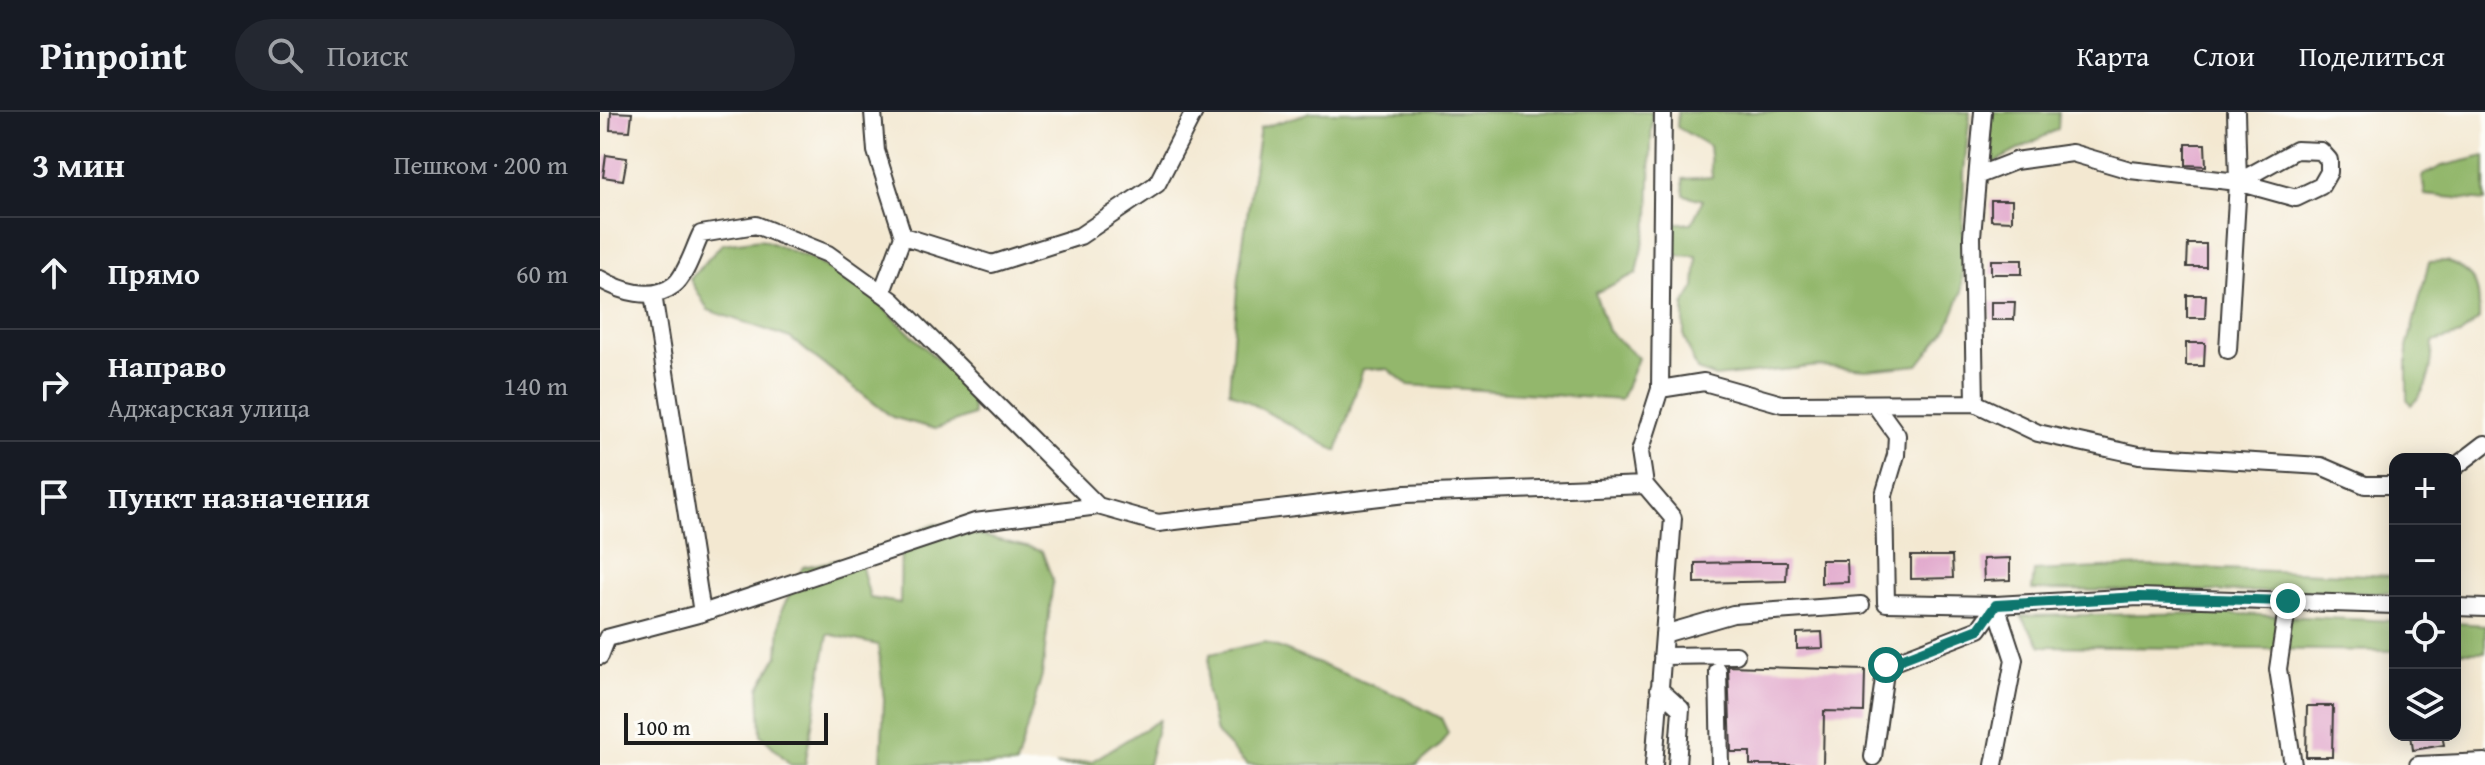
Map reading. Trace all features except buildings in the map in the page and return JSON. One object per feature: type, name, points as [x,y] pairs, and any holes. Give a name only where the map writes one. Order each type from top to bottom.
[{"type":"street","points":[[873,112],[876,151],[903,236],[882,292]]},
{"type":"street","points":[[903,236],[992,264],[1080,236],[1157,184],[1194,112]]},
{"type":"street","points":[[1654,765],[1673,518],[1645,485],[1640,452],[1660,389],[1663,112]]},
{"type":"street","points":[[1975,403],[1972,236],[1983,112]]},
{"type":"street","points":[[2228,350],[2238,182],[2236,112]]},
{"type":"street","points":[[1979,175],[2015,161],[2072,153],[2130,170],[2238,182],[2296,198],[2321,186],[2329,172],[2329,160],[2321,151],[2296,150],[2238,182]]},
{"type":"street","points":[[600,279],[618,289],[653,294],[675,285],[701,234],[756,225],[828,254],[882,292],[1098,506]]},
{"type":"street","points":[[653,294],[702,613]]},
{"type":"street","points":[[1660,389],[1704,382],[1782,404],[1876,406],[1975,403],[2038,433],[2139,455],[2321,466],[2365,485],[2389,485]]},
{"type":"street","points":[[1876,406],[1897,435],[1896,455],[1884,495],[1886,603],[1996,605],[2139,597],[2389,605]]},
{"type":"street","points":[[2461,462],[2485,444]]},
{"type":"street","points":[[600,656],[607,638],[702,613],[975,522],[1098,506],[1158,523],[1406,494],[1645,485]]},
{"type":"street","points":[[2288,601],[2278,669],[2293,765]]},
{"type":"street","points":[[1664,634],[1733,614],[1861,605]]},
{"type":"street","points":[[1873,757],[1886,665],[1979,629],[1996,605]]},
{"type":"street","points":[[1994,765],[2014,660],[1996,605]]},
{"type":"street","points":[[2461,607],[2485,608]]},
{"type":"street","points":[[1662,656],[1736,655]]},
{"type":"street","points":[[1718,671],[1720,765]]},
{"type":"street","points":[[1659,689],[1681,709],[1677,765]]},
{"type":"street","points":[[2418,765],[2485,762]]},
{"type":"green space","points":[[1311,112],[1652,112],[1649,218],[1637,273],[1595,293],[1608,331],[1638,358],[1621,400],[1408,385],[1388,369],[1363,369],[1337,451],[1229,391],[1238,277],[1260,128]]},
{"type":"green space","points":[[1678,112],[1970,112],[1964,172],[1962,292],[1948,327],[1918,365],[1866,370],[1819,366],[1715,377],[1697,370],[1684,337],[1684,305],[1695,287],[1697,256],[1673,255],[1675,223],[1692,223],[1703,200],[1684,195],[1683,179],[1712,177],[1709,146],[1677,127]]},
{"type":"green space","points":[[1985,112],[2059,112],[2058,129],[1993,163],[1985,154]]},
{"type":"green space","points":[[2485,156],[2485,201],[2425,195],[2422,176],[2442,166]]},
{"type":"green space","points":[[761,239],[812,259],[866,291],[970,391],[973,415],[935,429],[892,417],[790,338],[708,310],[690,279],[722,244]]},
{"type":"green space","points":[[2447,261],[2466,272],[2475,283],[2479,319],[2460,335],[2433,342],[2426,384],[2411,405],[2407,399],[2407,348],[2429,262]]},
{"type":"green space","points":[[936,524],[1042,551],[1053,581],[1042,675],[1016,765],[881,765],[884,700],[878,645],[828,634],[805,765],[791,765],[761,735],[759,688],[778,655],[781,611],[803,567],[859,556],[870,598],[900,603],[901,537]]},
{"type":"green space","points":[[2146,566],[2389,576],[2389,593],[2032,590],[2034,571]]},
{"type":"green space","points":[[2216,613],[2389,621],[2389,651],[2041,646],[2021,616]]},
{"type":"green space","points":[[2461,623],[2485,625],[2485,652],[2461,652]]},
{"type":"green space","points":[[1265,642],[1401,697],[1441,718],[1448,733],[1438,748],[1417,765],[1247,765],[1216,733],[1206,688],[1210,654]]},
{"type":"green space","points":[[1159,720],[1148,765],[1056,765],[1092,761]]},
{"type":"route","points":[[1886,665],[1979,629],[1996,605],[2139,597],[2288,601]]}]
